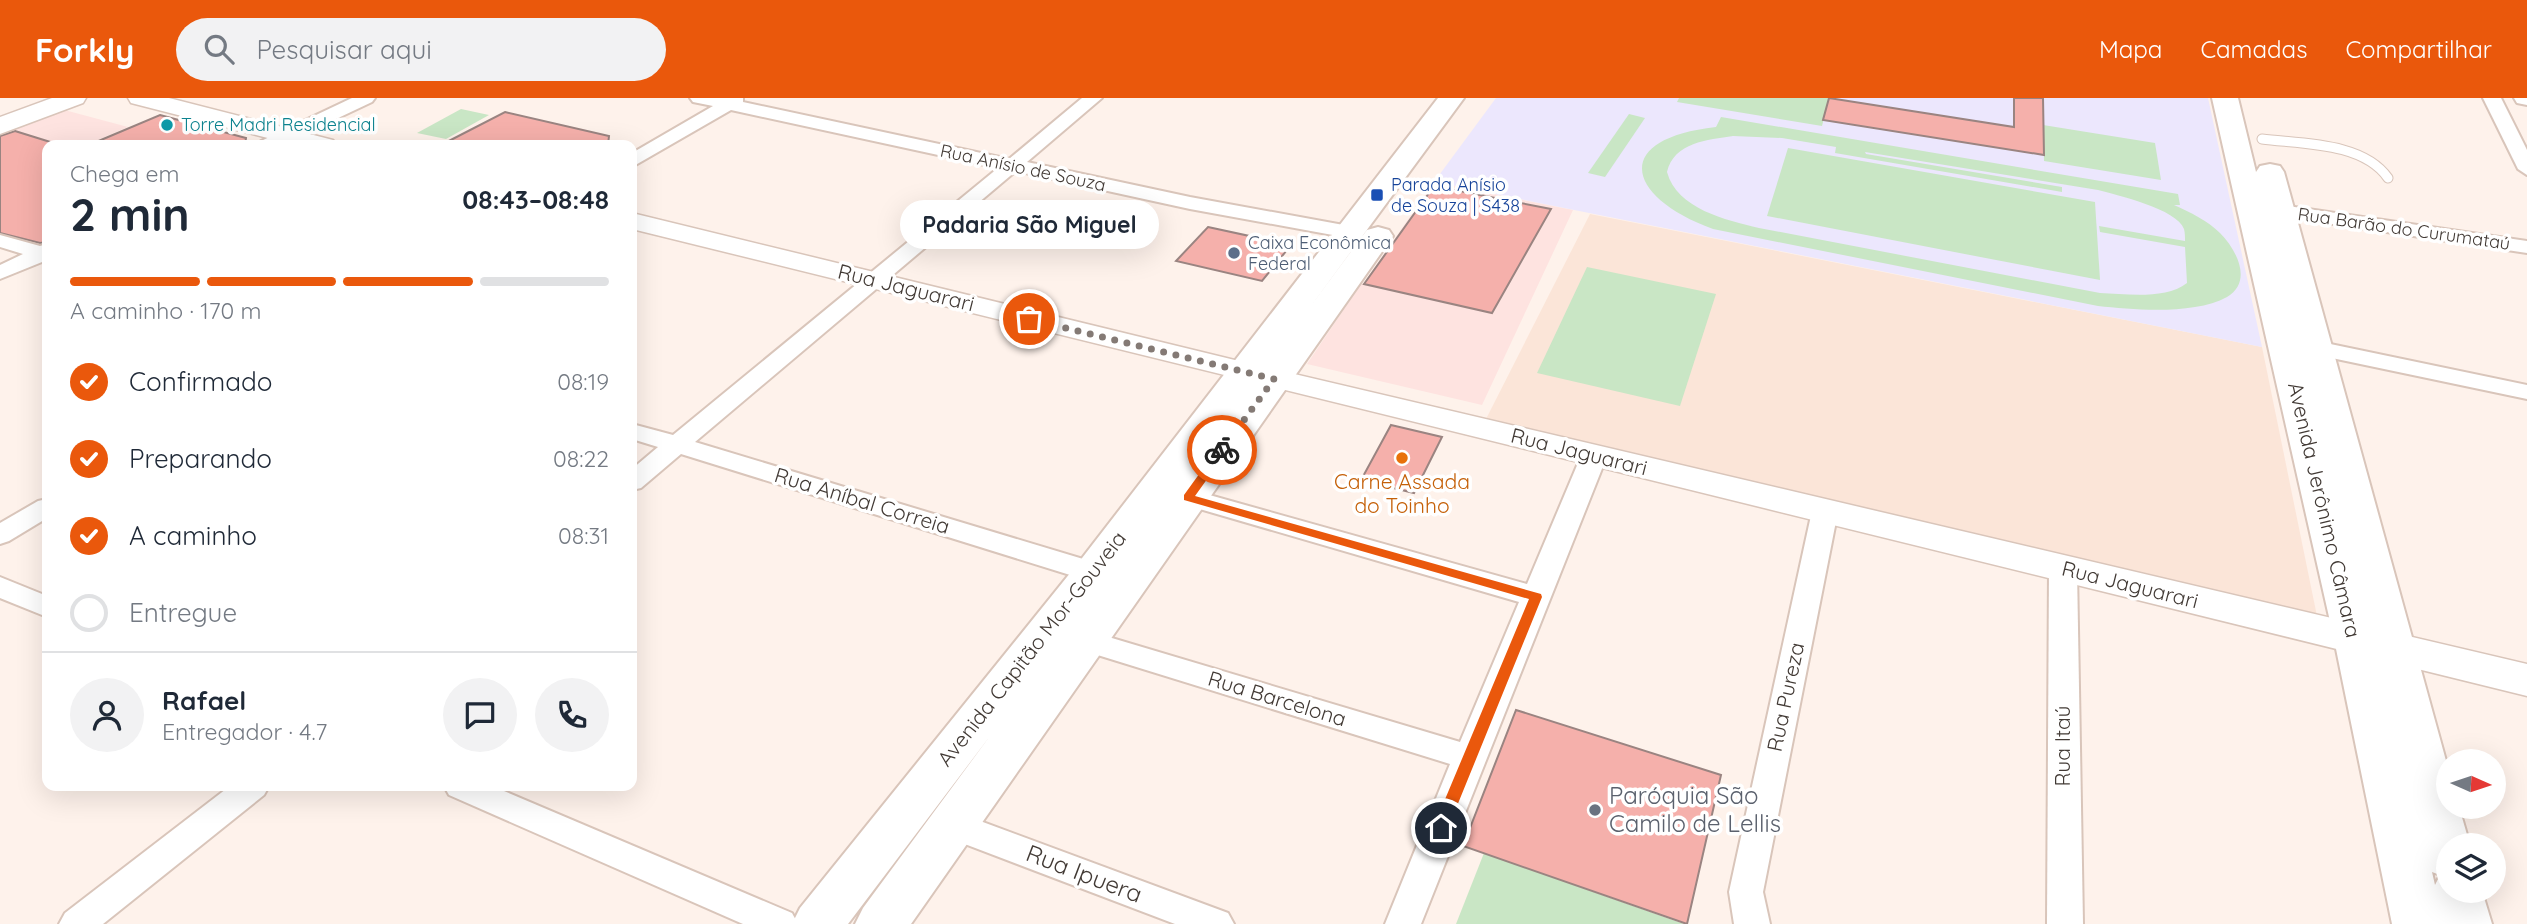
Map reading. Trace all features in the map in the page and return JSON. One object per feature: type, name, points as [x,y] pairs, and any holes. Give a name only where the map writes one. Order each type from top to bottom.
[{"type":"main road","points":[[0,116],[46,98]]},
{"type":"main road","points":[[0,126],[74,98]]},
{"type":"main road","points":[[140,98],[274,140]]},
{"type":"main road","points":[[1258,375],[1349,233],[1451,98]]},
{"type":"main road","points":[[1258,375],[1480,98]]},
{"type":"main road","name":"Avenida Jerônimo Câmara","points":[[2225,98],[2374,643],[2439,833]]},
{"type":"main road","name":"Avenida Jerônimo Câmara","points":[[2252,98],[2316,348],[2374,643],[2418,924]]},
{"type":"main road","name":"Rua Jaguarari","points":[[637,222],[1258,375],[2527,680]]},
{"type":"main road","name":"Avenida Capitão Mor-Gouveia","points":[[881,924],[1188,497],[1258,375]]},
{"type":"main road","name":"Avenida Capitão Mor-Gouveia","points":[[818,924],[1093,572],[1258,375]]},
{"type":"main road","points":[[2460,903],[2466,924]]},
{"type":"street","points":[[279,140],[366,98]]},
{"type":"street","name":"Rua Anísio de Souza","points":[[699,98],[733,101],[1012,165],[1349,233]]},
{"type":"street","points":[[637,478],[1093,98]]},
{"type":"street","points":[[2492,98],[2527,169]]},
{"type":"street","points":[[637,158],[733,101]]},
{"type":"street","name":"Rua Barão do Curumataú","points":[[2280,211],[2527,247]]},
{"type":"street","points":[[0,241],[42,251]]},
{"type":"street","points":[[0,273],[42,254]]},
{"type":"street","points":[[2316,348],[2527,392]]},
{"type":"street","name":"Rua Aníbal Correia","points":[[637,432],[1093,572]]},
{"type":"street","points":[[1403,924],[1594,456]]},
{"type":"street","points":[[1188,497],[1536,597]]},
{"type":"street","points":[[0,535],[42,510]]},
{"type":"street","name":"Rua Pureza","points":[[1752,924],[1746,892],[1825,511]]},
{"type":"street","name":"Rua Itaú","points":[[2063,569],[2065,924]]},
{"type":"street","points":[[0,587],[42,605]]},
{"type":"street","name":"Rua Barcelona","points":[[1085,641],[1469,757]]},
{"type":"street","points":[[76,924],[247,791]]},
{"type":"street","points":[[472,791],[780,924]]},
{"type":"street","name":"Rua Ipuera","points":[[953,825],[1216,924]]},
{"type":"lane","points":[[2262,139],[2364,156],[2382,166],[2388,178]]},
{"type":"shaded area","points":[[1496,98],[2208,98],[2262,347],[1434,182]]},
{"type":"shaded area","points":[[57,108],[128,127],[98,140],[46,140],[5,128]]},
{"type":"shaded area","points":[[1434,182],[1573,210],[1482,405],[1307,364]]},
{"type":"shaded area","points":[[1590,214],[2262,347],[2319,626],[1486,419]]},
{"type":"green space","points":[[1679,98],[1829,98],[1822,126],[1677,102]]},
{"type":"green space","points":[[461,109],[489,115],[446,139],[417,133]]},
{"type":"green space","points":[[1629,114],[1645,118],[1605,177],[1588,173]]},
{"type":"green space","points":[[1721,117],[2178,194],[2180,205],[2174,205],[2210,225],[2232,248],[2240,266],[2239,283],[2235,291],[2227,297],[2198,307],[2146,310],[2098,306],[1713,229],[1662,202],[1648,186],[1642,171],[1645,156],[1658,144],[1682,134],[1716,127]],"holes":[[[1733,136],[1782,138],[1836,147],[1835,153],[2062,192],[2062,187],[1865,152],[2098,190],[2146,204],[2179,222],[2184,229],[2185,241],[2099,226],[2100,232],[2185,247],[2187,283],[2157,294],[2100,293],[1759,228],[1718,217],[1692,204],[1672,185],[1667,172],[1677,154],[1684,148],[1703,141]]]},
{"type":"green space","points":[[2043,125],[2155,143],[2161,180],[2044,161]]},
{"type":"green space","points":[[1788,148],[2095,202],[2100,280],[1767,216]]},
{"type":"green space","points":[[1587,267],[1716,294],[1680,406],[1537,373]]},
{"type":"green space","points":[[1484,853],[1684,924],[1456,924]]},
{"type":"building","points":[[1829,98],[2014,127],[2014,98],[2043,98],[2044,155],[1823,120]]},
{"type":"building","points":[[505,112],[609,136],[609,140],[451,140]]},
{"type":"building","name":"Torre Madri Residencial","points":[[160,115],[246,138],[246,140],[101,140]]},
{"type":"building","points":[[15,131],[44,140],[42,243],[0,233],[0,136]]},
{"type":"building","points":[[1434,186],[1551,209],[1492,313],[1364,284]]},
{"type":"building","name":"Caixa Econômica Federal","points":[[1208,227],[1291,245],[1262,281],[1176,261]]},
{"type":"building","name":"Carne Assada do Toinho","points":[[1391,425],[1442,437],[1414,493],[1361,480]]},
{"type":"building","name":"Paróquia São Camilo de Lellis","points":[[1516,710],[1721,775],[1687,924],[1463,846]]},
{"type":"way so far","points":[[1029,319],[1274,379],[1222,450]]},
{"type":"place","name":"Torre Madri Residencial","points":[[167,125]]},
{"type":"place","name":"Parada Anísio de Souza | S438","points":[[1377,195]]},
{"type":"place","name":"Caixa Econômica Federal","points":[[1234,253]]},
{"type":"place","name":"Padaria São Miguel","points":[[1029,319]]},
{"type":"place","name":"Carne Assada do Toinho","points":[[1402,458]]},
{"type":"place","name":"Paróquia São Camilo de Lellis","points":[[1595,810]]},
{"type":"route","points":[[1222,450],[1188,497],[1536,597],[1441,828]]}]
